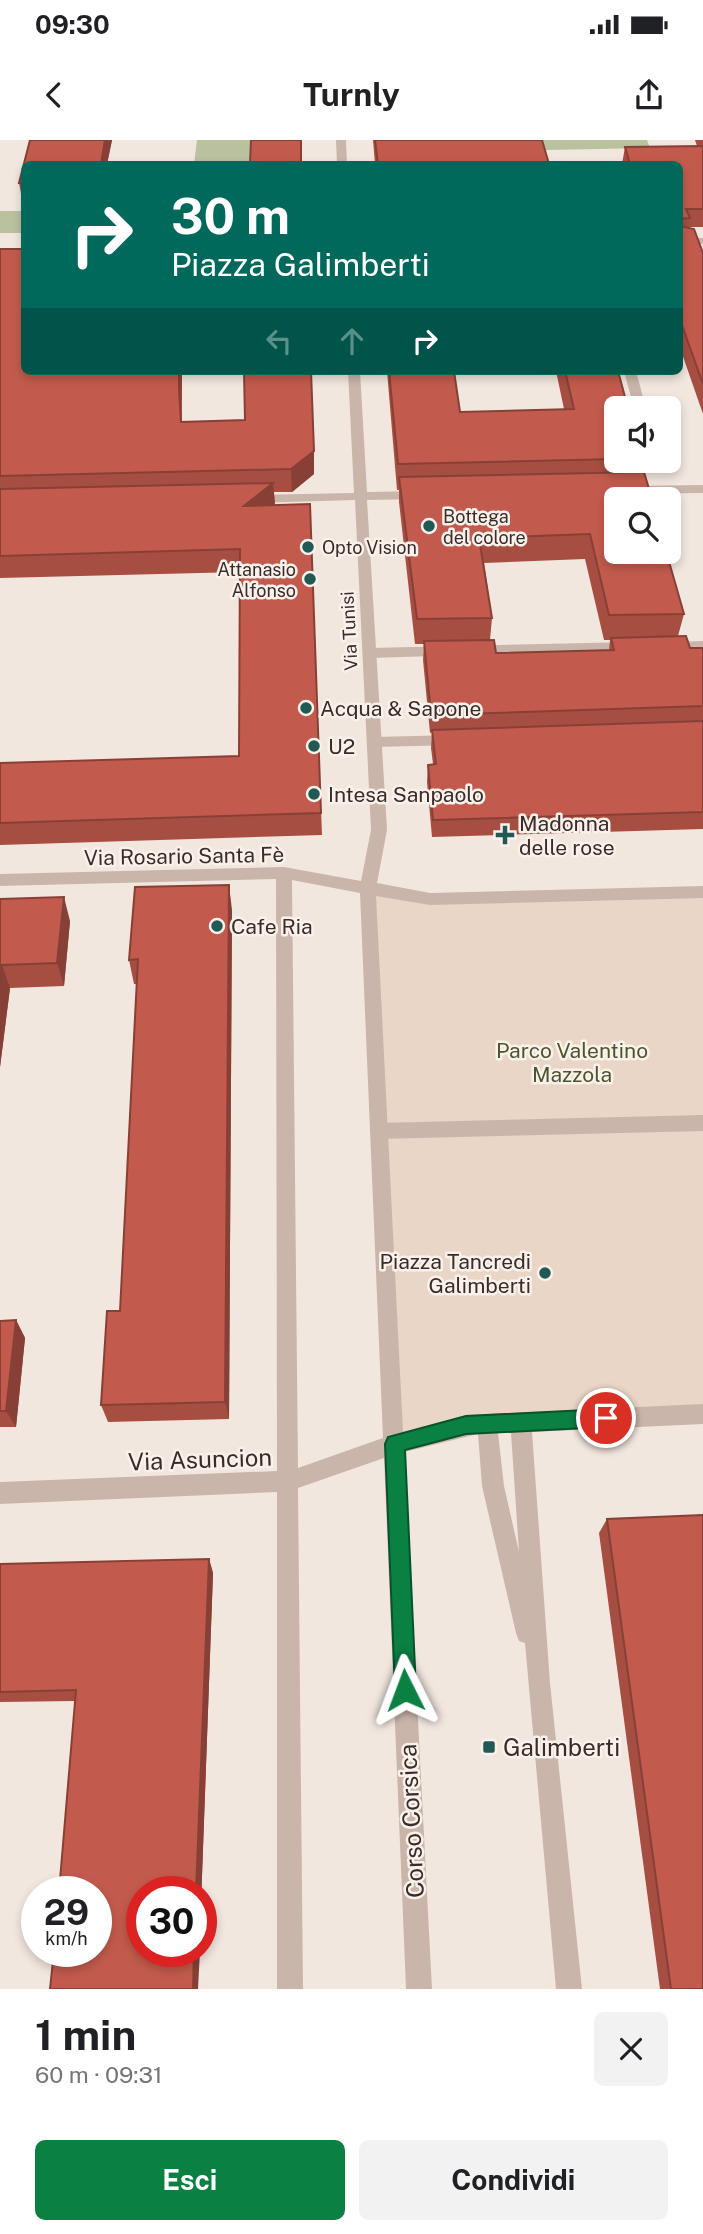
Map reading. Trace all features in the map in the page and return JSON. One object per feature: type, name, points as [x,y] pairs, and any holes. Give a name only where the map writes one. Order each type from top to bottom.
[{"type":"street","points":[[341,140],[342,161]]},
{"type":"street","points":[[683,241],[703,241]]},
{"type":"street","name":"Via Tunisi","points":[[354,375],[379,830],[368,888]]},
{"type":"street","points":[[631,375],[637,396]]},
{"type":"street","points":[[681,489],[703,489]]},
{"type":"street","points":[[242,499],[429,495]]},
{"type":"street","points":[[370,653],[703,646]]},
{"type":"street","points":[[375,742],[471,739]]},
{"type":"street","points":[[284,873],[290,1989]]},
{"type":"street","name":"Via Rosario Santa Fè","points":[[0,880],[284,873],[368,888]]},
{"type":"street","points":[[395,1444],[368,888],[430,899],[703,892]]},
{"type":"street","points":[[379,1131],[703,1123]]},
{"type":"street","points":[[569,1989],[539,1682],[521,1422],[703,1414]]},
{"type":"street","name":"Via Asuncion","points":[[0,1493],[289,1481],[395,1444],[466,1425],[521,1422]]},
{"type":"street","points":[[487,1424],[493,1486],[539,1682]]},
{"type":"street","name":"Corso Corsica","points":[[395,1444],[419,1989]]},
{"type":"green space","points":[[197,140],[254,140],[252,161],[194,161]]},
{"type":"green space","points":[[489,140],[647,140],[650,148],[491,151]]},
{"type":"green space","points":[[0,211],[21,211],[21,233],[0,233]]},
{"type":"shaded area","name":"Piazza Tancredi Galimberti","points":[[368,888],[430,899],[703,891],[703,1414],[521,1422],[395,1444]]},
{"type":"building","points":[[30,140],[105,140],[102,161],[25,161]]},
{"type":"building","points":[[251,140],[301,140],[301,161],[250,161]]},
{"type":"building","points":[[375,140],[542,140],[548,161],[378,161]]},
{"type":"building","points":[[703,146],[703,209],[686,209],[690,218],[683,219],[683,161],[629,161],[625,147]]},
{"type":"building","points":[[683,227],[694,229],[703,253],[703,384],[683,328]]},
{"type":"building","points":[[0,249],[21,249],[21,375],[179,375],[181,422],[245,420],[244,375],[311,375],[314,451],[291,469],[0,476]]},
{"type":"building","points":[[389,375],[455,375],[460,412],[574,409],[566,375],[619,375],[625,396],[604,396],[604,459],[398,464]]},
{"type":"building","points":[[644,473],[648,487],[604,487],[604,564],[670,564],[684,614],[609,615],[590,534],[479,538],[492,618],[417,619],[399,477]]},
{"type":"building","points":[[273,483],[244,506],[310,504],[321,813],[0,823],[0,763],[239,756],[240,549],[0,556],[0,489]]},
{"type":"building","points":[[686,636],[690,648],[703,648],[703,706],[431,715],[424,641],[494,640],[496,653],[614,650],[611,638]]},
{"type":"building","points":[[703,721],[703,812],[433,820],[428,765],[436,764],[432,730]]},
{"type":"building","points":[[229,885],[225,1402],[101,1405],[107,1311],[120,1311],[138,959],[129,960],[135,887]]},
{"type":"building","points":[[64,897],[57,963],[2,965],[0,982],[0,899]]},
{"type":"building","points":[[16,1320],[6,1411],[0,1411],[0,1321]]},
{"type":"building","points":[[703,1515],[703,1989],[671,1989],[607,1519]]},
{"type":"building","points":[[209,1559],[197,1876],[126,1876],[126,1967],[194,1967],[193,1989],[50,1989],[52,1967],[112,1967],[112,1876],[60,1876],[76,1690],[0,1692],[0,1564]]},
{"type":"place","name":"Bottega del colore","points":[[429,526]]},
{"type":"place","name":"Opto Vision","points":[[308,547]]},
{"type":"place","name":"Attanasio Alfonso","points":[[310,579]]},
{"type":"place","name":"Acqua & Sapone","points":[[306,708]]},
{"type":"place","name":"U2","points":[[314,746]]},
{"type":"place","name":"Intesa Sanpaolo","points":[[314,794]]},
{"type":"place","name":"Madonna delle rose","points":[[505,835]]},
{"type":"place","name":"Cafe Ria","points":[[217,926]]},
{"type":"place","name":"Piazza Tancredi Galimberti","points":[[545,1273]]},
{"type":"place","name":"Galimberti","points":[[489,1747]]},
{"type":"route","points":[[405,1690],[395,1444],[466,1425],[606,1418]]},
{"type":"park label","name":"Parco Valentino Mazzola","points":[[572,1062]]}]
